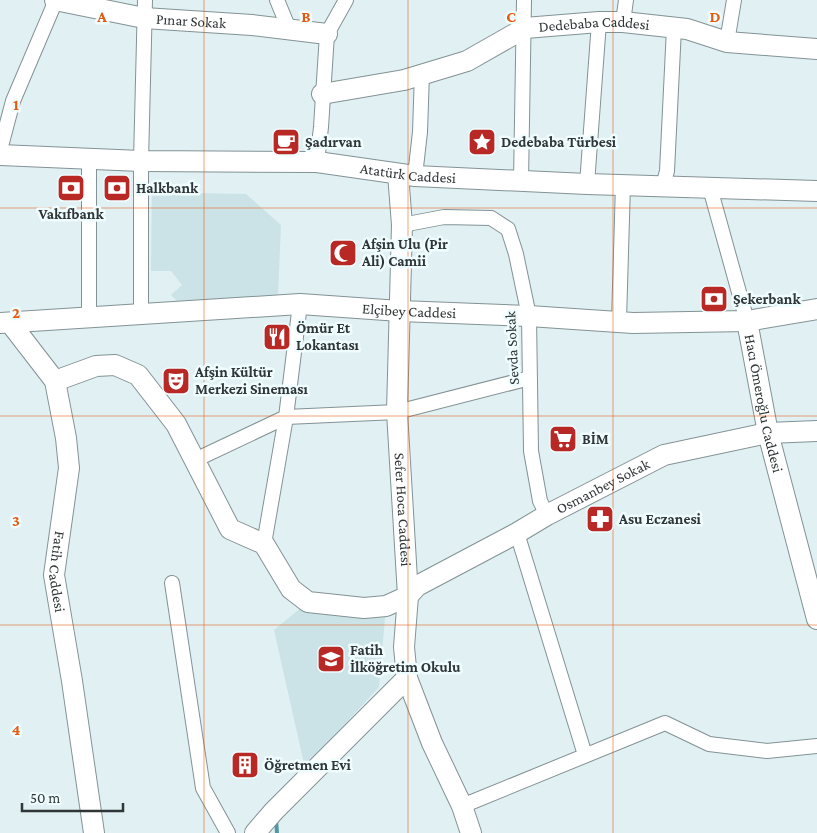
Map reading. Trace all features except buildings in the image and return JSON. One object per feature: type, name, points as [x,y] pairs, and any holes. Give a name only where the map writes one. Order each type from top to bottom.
[{"type":"street","points":[[0,150],[13,101],[56,0]]},
{"type":"street","name":"Pınar Sokak","points":[[56,0],[145,9],[327,34]]},
{"type":"street","points":[[277,0],[289,29]]},
{"type":"street","points":[[317,162],[327,34],[346,0]]},
{"type":"street","points":[[521,181],[524,0]]},
{"type":"street","points":[[623,22],[626,0]]},
{"type":"street","points":[[727,42],[734,0]]},
{"type":"street","points":[[141,314],[141,160],[145,9]]},
{"type":"street","points":[[587,184],[599,22]]},
{"type":"street","name":"Dedebaba Caddesi","points":[[322,94],[404,80],[422,73],[467,61],[525,28],[623,22],[687,29],[727,42],[817,49]]},
{"type":"street","points":[[664,186],[667,171],[674,28]]},
{"type":"street","points":[[406,175],[420,132],[422,73]]},
{"type":"street","name":"Atatürk Caddesi","points":[[0,156],[317,162],[406,175],[587,184],[817,191]]},
{"type":"street","points":[[89,158],[89,317]]},
{"type":"street","name":"Sefer Hoca Caddesi","points":[[406,175],[402,225],[397,412],[408,596],[404,647],[408,678],[432,742],[462,806],[470,833]]},
{"type":"street","points":[[619,321],[623,184]]},
{"type":"street","name":"Hacı Ömeroğlu Caddesi","points":[[710,188],[748,321],[768,433],[817,620]]},
{"type":"street","name":"Sevda Sokak","points":[[402,225],[444,217],[491,218],[508,229],[516,254],[528,316],[531,451],[540,500],[547,515]]},
{"type":"street","points":[[55,381],[96,366],[115,365],[138,374],[176,424],[230,529],[264,544],[286,417],[300,304]]},
{"type":"street","name":"Elçibey Caddesi","points":[[6,324],[300,304],[633,323],[748,321],[817,309]]},
{"type":"street","name":"Fatih Caddesi","points":[[6,324],[55,381],[66,438],[68,468],[54,575],[94,833]]},
{"type":"street","points":[[195,460],[286,417],[397,412],[530,378]]},
{"type":"street","name":"Osmanbey Sokak","points":[[264,544],[291,589],[308,602],[364,608],[386,606],[408,596],[417,586],[547,515],[664,455],[768,433],[817,431]]},
{"type":"street","points":[[517,533],[585,756]]},
{"type":"street","points":[[172,583],[203,788],[228,833]]},
{"type":"street","points":[[255,833],[274,811],[408,678]]},
{"type":"street","points":[[462,806],[665,723],[709,744],[767,752],[817,746]]},
{"type":"shaded area","points":[[152,185],[191,186],[191,193],[246,194],[281,225],[278,294],[259,306],[183,307],[171,295],[182,285],[171,271],[151,271]]},
{"type":"shaded area","name":"Fatih İlköğretim Okulu","points":[[308,602],[386,606],[379,687],[305,768],[274,630]]},
{"type":"waterway","points":[[276,820],[277,833]]},
{"type":"place","name":"Şadırvan","points":[[286,142]]},
{"type":"place","name":"Dedebaba Türbesi","points":[[482,142]]},
{"type":"place","name":"Vakıfbank","points":[[71,188]]},
{"type":"place","name":"Halkbank","points":[[117,188]]},
{"type":"place","name":"Afşin Ulu (Pir Ali) Camii","points":[[343,253]]},
{"type":"place","name":"Şekerbank","points":[[714,299]]},
{"type":"place","name":"Ömür Et Lokantası","points":[[277,337]]},
{"type":"place","name":"Afşin Kültür Merkezi Sineması","points":[[176,381]]},
{"type":"place","name":"BİM","points":[[563,439]]},
{"type":"place","name":"Asu Eczanesi","points":[[600,519]]},
{"type":"place","name":"Fatih İlköğretim Okulu","points":[[331,659]]},
{"type":"place","name":"Öğretmen Evi","points":[[245,765]]}]
